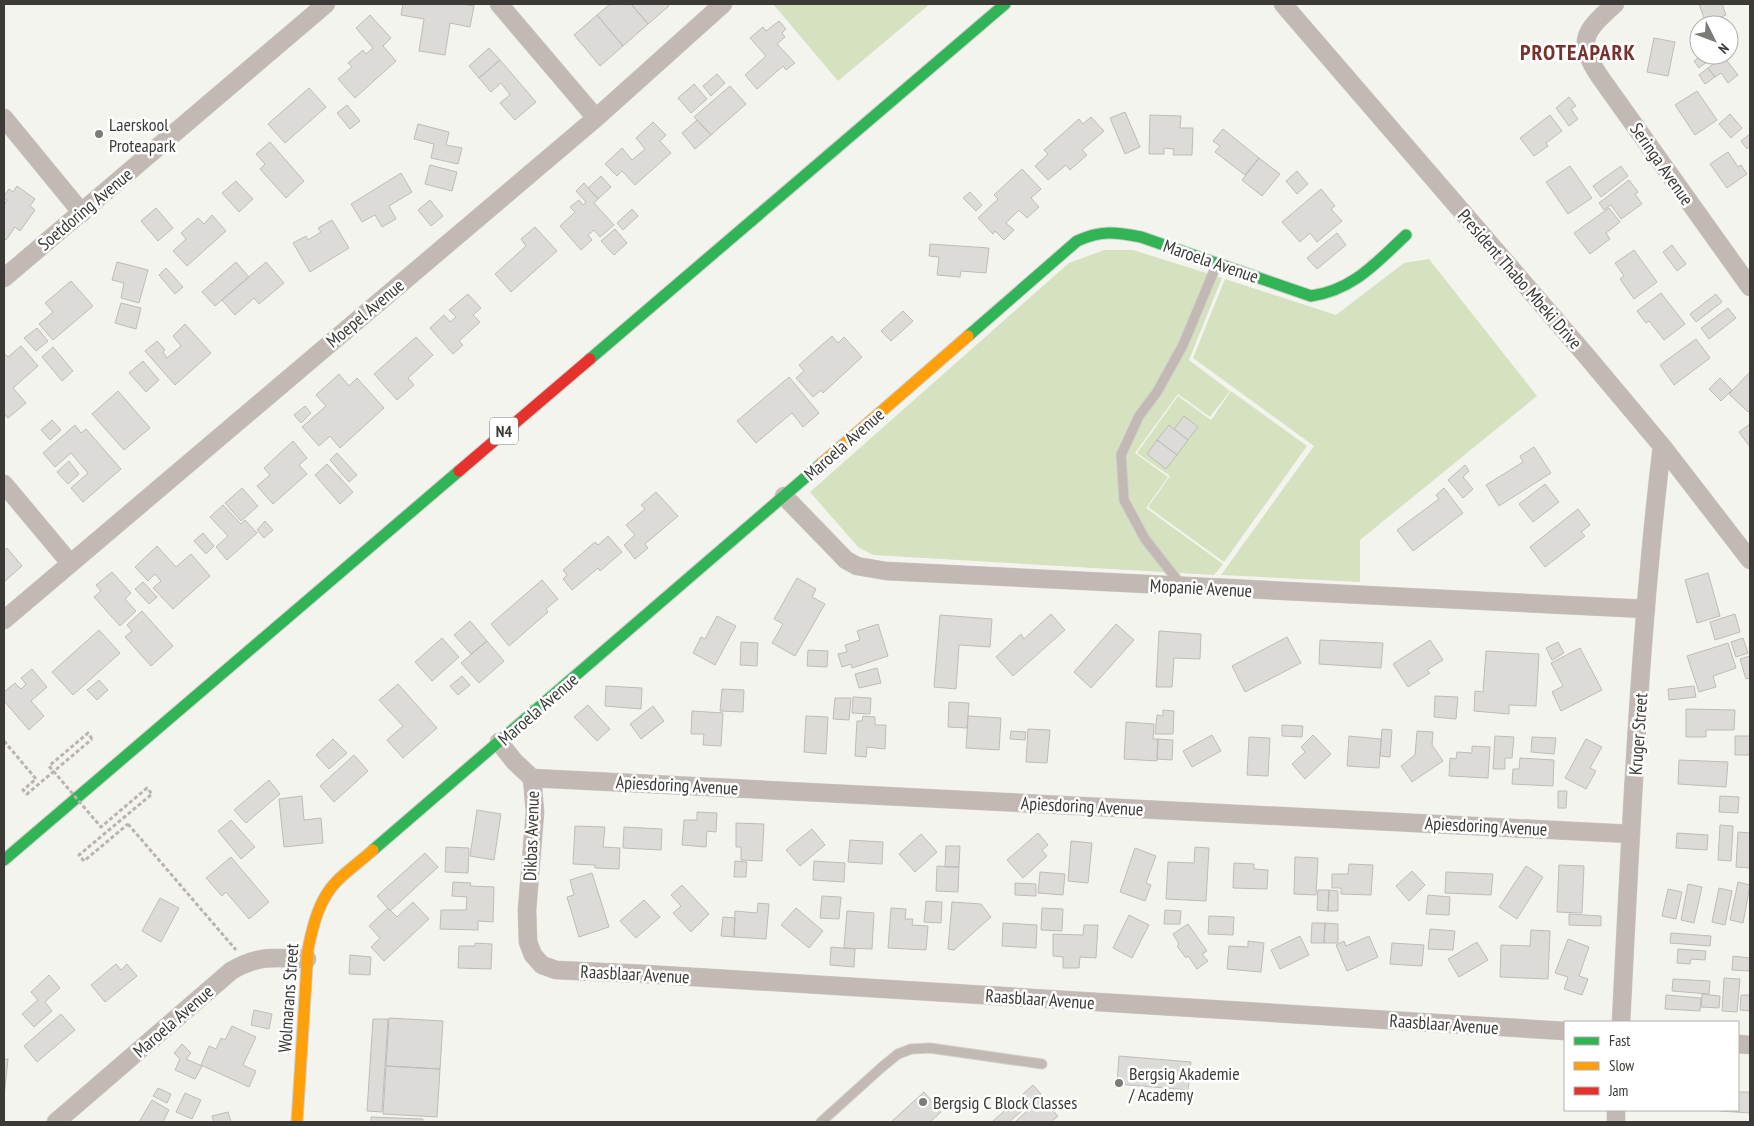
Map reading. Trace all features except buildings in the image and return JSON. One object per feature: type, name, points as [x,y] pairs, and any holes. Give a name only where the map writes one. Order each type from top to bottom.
[{"type":"main road","name":"N4","points":[[4,860],[495,438],[1006,4]]},
{"type":"main road","name":"Maroela Avenue","points":[[336,882],[1077,241],[1098,232],[1115,232],[1141,237],[1311,296],[1324,295],[1352,283],[1406,235]]},
{"type":"main road","name":"Wolmarans Street","points":[[297,1122],[307,959],[312,926],[319,906],[336,882]]},
{"type":"street","name":"Soetdoring Avenue","points":[[4,278],[326,4]]},
{"type":"street","points":[[499,4],[596,118]]},
{"type":"street","name":"Moepel Avenue","points":[[4,620],[596,118],[723,4]]},
{"type":"street","name":"President Thabo Mbeki Drive","points":[[1283,4],[1584,353],[1662,446],[1750,560]]},
{"type":"street","name":"Seringa Avenue","points":[[1615,4],[1600,18],[1586,36],[1586,55],[1750,287]]},
{"type":"street","points":[[4,118],[82,213]]},
{"type":"street","name":"Kruger Street","points":[[1621,1021],[1646,609],[1662,446]]},
{"type":"street","points":[[4,484],[70,563]]},
{"type":"street","name":"Mopanie Avenue","points":[[784,496],[842,556],[857,566],[868,569],[1183,587],[1646,609]]},
{"type":"street","name":"Dikbas Avenue","points":[[499,742],[514,762],[532,778],[535,812],[527,910],[528,942]]},
{"type":"street","name":"Apiesdoring Avenue","points":[[532,778],[1631,834]]},
{"type":"street","name":"Raasblaar Avenue","points":[[528,942],[533,955],[542,965],[556,970],[571,972],[645,974],[1564,1031]]},
{"type":"street","name":"Maroela Avenue","points":[[56,1122],[231,971],[246,962],[263,958],[307,959]]},
{"type":"lane","points":[[1183,587],[1145,539],[1124,500],[1121,455],[1139,416],[1157,392],[1183,345],[1217,263]]},
{"type":"lane","points":[[821,1122],[882,1066],[898,1054],[911,1049],[930,1048],[1042,1064]]},
{"type":"path","points":[[4,741],[36,779],[23,790],[27,794],[42,782],[49,776],[56,770],[92,739],[88,733],[49,766],[55,773],[60,780],[100,827],[147,788],[152,794],[79,855],[84,861],[128,824],[246,962]]},
{"type":"green space","points":[[773,4],[930,4],[838,81]]},
{"type":"green space","points":[[1104,250],[1133,250],[1222,278],[1189,360],[1230,391],[1210,417],[1178,394],[1135,453],[1168,477],[1146,508],[1223,564],[1214,575],[873,555],[858,547],[810,492],[1069,263]]},
{"type":"green space","points":[[1429,259],[1537,396],[1360,540],[1360,582],[1221,575],[1314,446],[1193,358],[1225,279],[1336,315],[1404,263]]},
{"type":"green space","points":[[1231,391],[1307,446],[1224,562],[1148,507],[1170,476],[1137,453],[1178,396],[1211,420]]},
{"type":"traffic: fast","points":[[590,359],[1005,4]]},
{"type":"traffic: fast","points":[[968,336],[1077,241],[1094,235],[1116,233],[1141,237],[1311,296],[1339,288],[1363,274],[1406,235]]},
{"type":"traffic: fast","points":[[373,850],[821,464]]},
{"type":"traffic: fast","points":[[4,860],[459,471]]},
{"type":"traffic: slow","points":[[821,464],[968,336]]},
{"type":"traffic: slow","points":[[297,1122],[308,949],[315,922],[321,904],[331,888],[373,850]]},
{"type":"traffic: jam","points":[[459,471],[590,359]]},
{"type":"place","name":"Laerskool Proteapark","points":[[99,134]]},
{"type":"place","name":"Bergsig Akademie / Academy","points":[[1119,1083]]},
{"type":"place","name":"Bergsig C Block Classes","points":[[923,1102]]},
{"type":"district","name":"PROTEAPARK","points":[[1578,52]]}]
